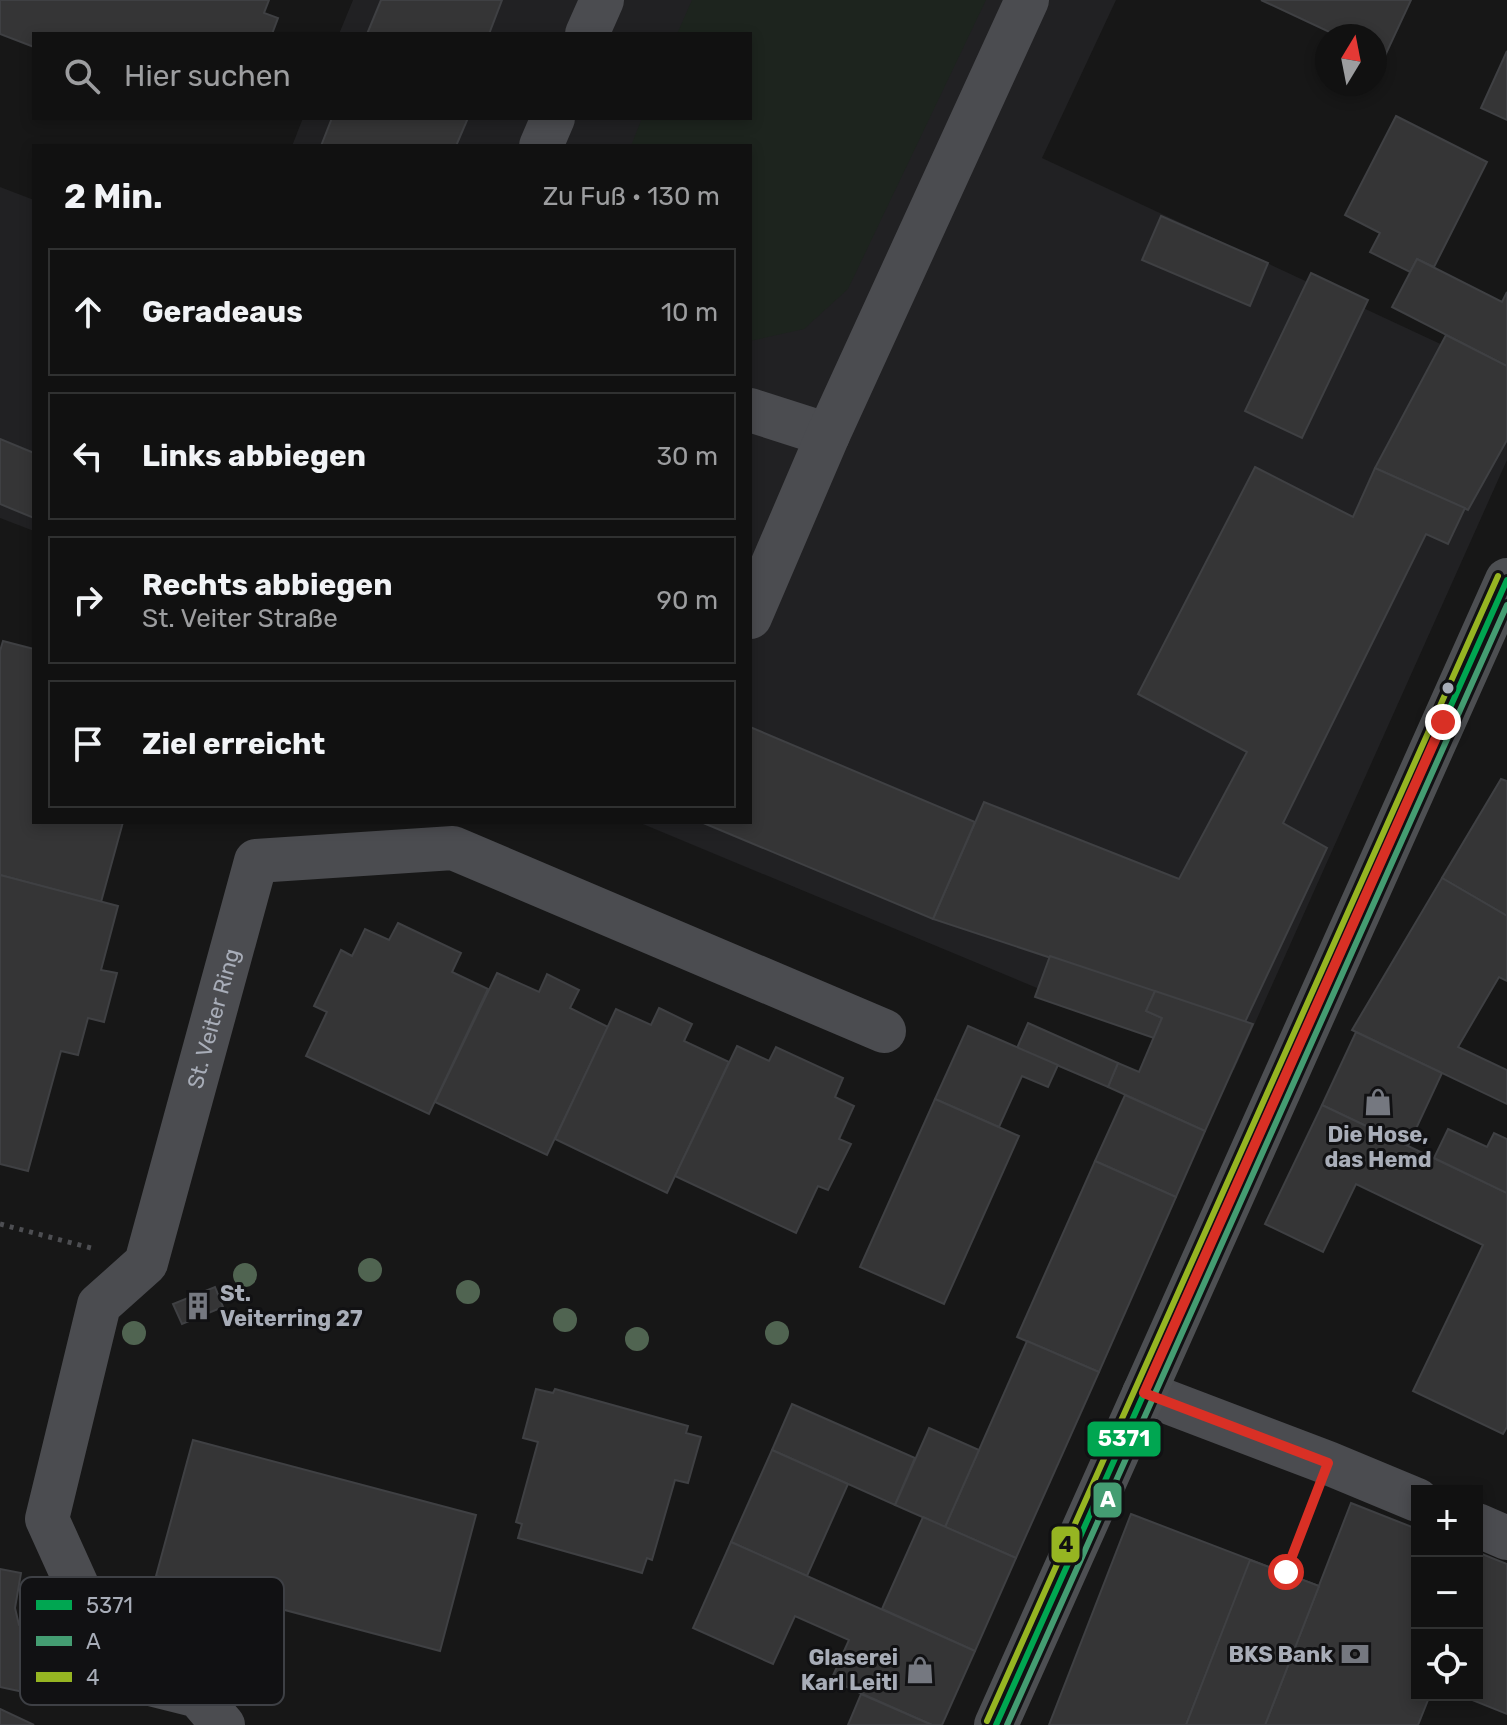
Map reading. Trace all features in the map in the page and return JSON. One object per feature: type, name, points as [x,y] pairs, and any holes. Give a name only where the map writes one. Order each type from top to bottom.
[{"type":"main road","points":[[996,1725],[1507,580]]},
{"type":"street","points":[[588,32],[602,0]]},
{"type":"street","points":[[752,612],[828,435],[1027,0]]},
{"type":"street","points":[[542,144],[552,120]]},
{"type":"street","points":[[752,411],[828,435]]},
{"type":"street","name":"St. Veiter Ring","points":[[146,1263],[256,861],[453,848],[884,1031]]},
{"type":"street","points":[[73,1577],[47,1519],[99,1305],[146,1263]]},
{"type":"street","points":[[1144,1393],[1411,1498]]},
{"type":"street","points":[[1483,1528],[1507,1538]]},
{"type":"street","points":[[206,1705],[223,1725]]},
{"type":"path","points":[[0,1224],[146,1263]]},
{"type":"path","points":[[1286,1572],[1328,1463]]},
{"type":"shaded area","points":[[353,0],[1116,0],[1042,158],[1507,375],[1507,460],[1234,1070],[643,824],[752,824],[752,144],[293,144],[302,120],[752,120],[752,32],[340,32]]},
{"type":"shaded area","points":[[692,0],[986,0],[848,289],[804,329],[752,341],[752,144],[632,144],[641,120],[752,120],[752,32],[678,32]]},
{"type":"shaded area","points":[[0,187],[32,199],[32,530],[0,518]]},
{"type":"building","points":[[0,0],[269,0],[264,13],[278,18],[273,32],[32,32],[32,46],[0,34]]},
{"type":"building","points":[[381,0],[502,0],[490,32],[368,32]]},
{"type":"building","points":[[1261,0],[1411,0],[1387,52],[1387,24],[1315,25]]},
{"type":"building","points":[[1507,51],[1507,120],[1481,108]]},
{"type":"building","points":[[1396,116],[1487,162],[1434,267],[1417,259],[1410,272],[1370,252],[1380,233],[1345,215]]},
{"type":"building","points":[[331,120],[467,120],[457,144],[322,144]]},
{"type":"building","points":[[1161,216],[1268,263],[1250,306],[1142,260]]},
{"type":"building","points":[[1417,259],[1502,302],[1507,292],[1507,366],[1392,307]]},
{"type":"building","points":[[1311,273],[1368,300],[1302,438],[1245,411]]},
{"type":"building","points":[[1446,335],[1507,366],[1507,440],[1468,510],[1375,468]]},
{"type":"building","points":[[0,439],[32,452],[32,517],[0,504]]},
{"type":"building","points":[[1255,467],[1353,517],[1375,468],[1465,508],[1448,544],[1426,534],[1283,823],[1327,848],[1245,1022],[933,919],[984,802],[1179,879],[1247,752],[1138,694]]},
{"type":"building","points":[[3,641],[32,648],[32,824],[122,824],[101,902],[0,875],[0,651]]},
{"type":"building","points":[[752,728],[975,822],[933,919],[706,824],[752,824]]},
{"type":"building","points":[[1501,779],[1507,781],[1507,916],[1442,878]]},
{"type":"building","points":[[0,875],[118,906],[101,970],[117,973],[104,1022],[88,1018],[78,1055],[61,1051],[28,1171],[0,1164]]},
{"type":"building","points":[[1442,878],[1507,916],[1507,981],[1499,977],[1458,1047],[1507,1070],[1507,1104],[1352,1030]]},
{"type":"building","points":[[398,923],[461,953],[452,972],[488,989],[429,1114],[306,1056],[327,1012],[314,1006],[341,950],[352,956],[365,929],[389,940]]},
{"type":"building","points":[[1050,956],[1155,991],[1146,1011],[1162,1018],[1154,1038],[1035,997]]},
{"type":"building","points":[[497,973],[539,992],[547,974],[579,990],[570,1008],[608,1027],[547,1155],[435,1102]]},
{"type":"building","points":[[1155,991],[1253,1024],[1205,1131],[1108,1087],[1118,1063],[1139,1072],[1162,1018],[1146,1011]]},
{"type":"building","points":[[659,1008],[692,1024],[684,1041],[729,1062],[667,1193],[555,1139],[616,1009],[651,1025]]},
{"type":"building","points":[[1028,1023],[1118,1063],[1108,1087],[1017,1048]]},
{"type":"building","points":[[968,1026],[1058,1065],[1048,1087],[1022,1076],[999,1127],[935,1099]]},
{"type":"building","points":[[1356,1032],[1442,1073],[1408,1146],[1322,1105]]},
{"type":"building","points":[[737,1046],[769,1061],[776,1047],[843,1078],[835,1097],[854,1106],[839,1139],[851,1144],[828,1190],[818,1186],[796,1233],[675,1176]]},
{"type":"building","points":[[1125,1095],[1205,1131],[1176,1197],[1095,1161]]},
{"type":"building","points":[[935,1099],[1019,1136],[944,1304],[860,1267]]},
{"type":"building","points":[[1322,1105],[1507,1193],[1507,1427],[1503,1434],[1413,1391],[1483,1245],[1356,1184],[1323,1252],[1265,1224]]},
{"type":"building","points":[[1448,1129],[1487,1147],[1494,1133],[1507,1139],[1507,1193],[1434,1158]]},
{"type":"building","points":[[1095,1161],[1176,1197],[1099,1372],[1017,1337]]},
{"type":"building","name":"St. Veiterring 27","points":[[215,1287],[223,1307],[182,1324],[173,1304]]},
{"type":"building","points":[[1027,1341],[1099,1372],[1016,1558],[945,1527]]},
{"type":"building","points":[[536,1389],[553,1393],[555,1389],[688,1426],[686,1433],[701,1437],[688,1483],[675,1480],[652,1560],[647,1558],[642,1573],[518,1538],[522,1524],[516,1522],[538,1442],[523,1438]]},
{"type":"building","points":[[792,1404],[915,1458],[895,1505],[772,1450]]},
{"type":"building","points":[[929,1428],[979,1450],[945,1527],[895,1505]]},
{"type":"building","points":[[193,1440],[476,1515],[440,1651],[284,1610],[284,1577],[156,1576]]},
{"type":"building","points":[[772,1450],[848,1484],[807,1576],[731,1542]]},
{"type":"building","name":"BKS Bank","points":[[1351,1503],[1411,1527],[1411,1701],[1428,1701],[1418,1725],[1265,1725]]},
{"type":"building","points":[[1131,1514],[1319,1586],[1308,1613],[1240,1587],[1186,1725],[1049,1725]]},
{"type":"building","points":[[923,1517],[1016,1558],[975,1651],[882,1609]]},
{"type":"building","points":[[731,1542],[975,1651],[942,1725],[932,1725],[831,1680],[849,1640],[795,1616],[773,1664],[693,1628]]},
{"type":"building","points":[[1483,1554],[1507,1564],[1507,1714],[1475,1701],[1483,1701]]},
{"type":"building","points":[[1250,1560],[1319,1586],[1265,1725],[1186,1725]]},
{"type":"building","points":[[0,1569],[21,1573],[15,1608],[20,1626],[20,1691],[0,1687]]},
{"type":"building","points":[[861,1694],[932,1725],[848,1725]]},
{"type":"building","points":[[0,1709],[34,1725],[0,1725]]},
{"type":"transit line","name":"4","points":[[987,1721],[1498,576]]},
{"type":"transit line","name":"5371","points":[[996,1725],[1507,580]]},
{"type":"transit line","name":"A","points":[[1007,1725],[1507,605]]},
{"type":"place","name":"Die Hose, das Hemd","points":[[1378,1102]]},
{"type":"place","name":"St. Veiterring 27","points":[[198,1306]]},
{"type":"place","name":"BKS Bank","points":[[1355,1654]]},
{"type":"place","name":"Glaserei Karl Leitl","points":[[920,1670]]},
{"type":"route","points":[[1286,1572],[1328,1463],[1144,1393],[1443,722]]}]
